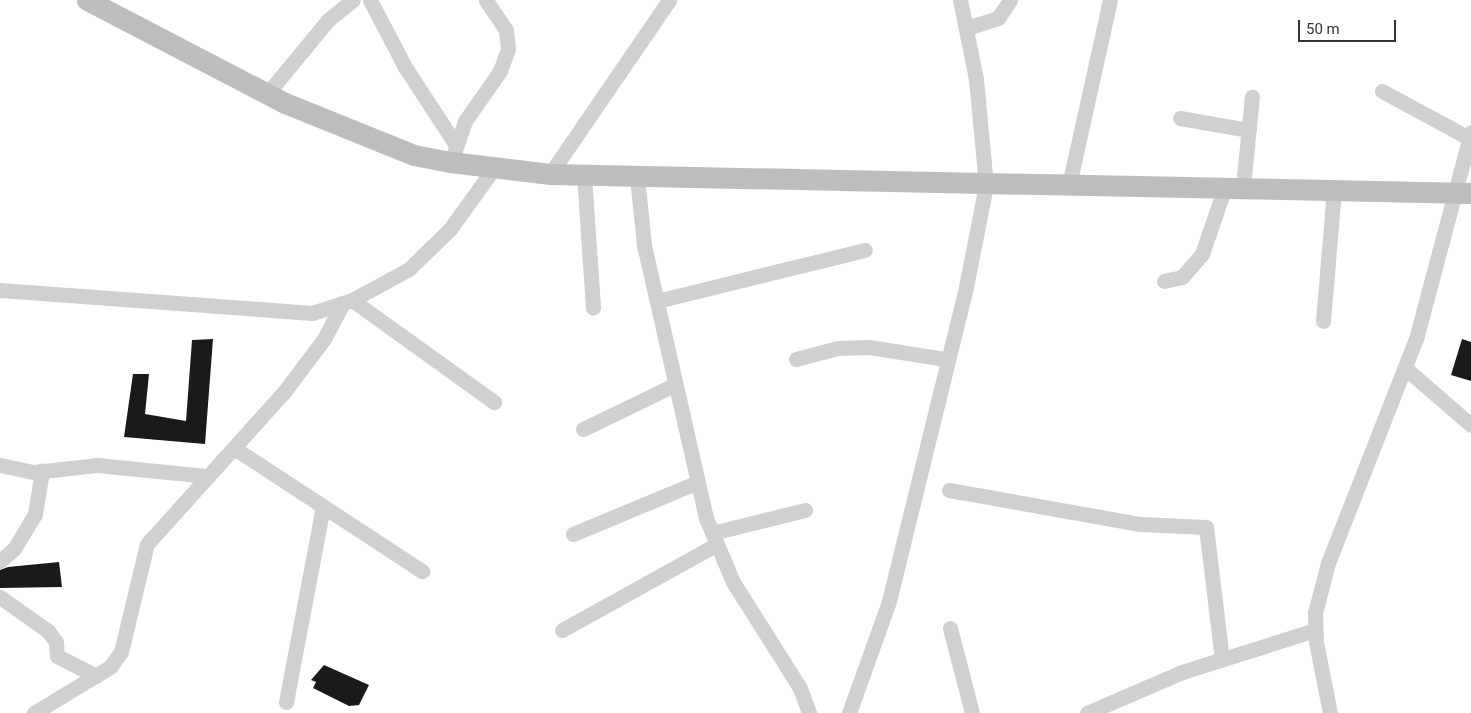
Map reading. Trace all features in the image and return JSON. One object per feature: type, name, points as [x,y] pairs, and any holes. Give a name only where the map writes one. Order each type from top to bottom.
[{"type":"main road","points":[[87,0],[267,94],[338,127],[414,155],[454,154],[494,168],[550,174],[637,177],[1463,192]]},
{"type":"street","points":[[267,94],[328,20],[353,0]]},
{"type":"street","points":[[370,0],[454,154]]},
{"type":"street","points":[[454,154],[465,121],[500,71],[508,49],[506,30],[486,0]]},
{"type":"street","points":[[550,174],[669,0]]},
{"type":"street","points":[[849,713],[889,601],[986,184],[967,28],[960,0]]},
{"type":"street","points":[[967,28],[998,18],[1010,0]]},
{"type":"street","points":[[1069,185],[1110,0]]},
{"type":"street","points":[[1330,713],[1315,630],[1328,563],[1405,368],[1463,192],[1470,135],[1382,91]]},
{"type":"street","points":[[1164,281],[1182,277],[1202,254],[1234,187],[1249,130],[1252,96]]},
{"type":"street","points":[[1180,118],[1249,130]]},
{"type":"street","points":[[0,290],[312,313],[348,301],[409,269],[450,229],[494,168]]},
{"type":"street","points":[[584,175],[592,308]]},
{"type":"street","points":[[637,177],[644,245],[698,482],[714,539],[733,582],[800,688],[809,713]]},
{"type":"street","points":[[1323,320],[1334,189]]},
{"type":"street","points":[[657,301],[865,250]]},
{"type":"street","points":[[348,301],[494,402]]},
{"type":"street","points":[[34,713],[96,676],[121,652],[147,544],[234,448],[324,339],[348,301]]},
{"type":"street","points":[[796,359],[838,348],[869,347],[946,359]]},
{"type":"street","points":[[1405,368],[1471,425]]},
{"type":"street","points":[[583,430],[676,384]]},
{"type":"street","points":[[234,448],[422,571]]},
{"type":"street","points":[[0,465],[42,471],[97,465],[208,476]]},
{"type":"street","points":[[0,561],[14,549],[35,514],[42,471]]},
{"type":"street","points":[[574,534],[698,482]]},
{"type":"street","points":[[949,490],[1120,521],[1206,527],[1222,659]]},
{"type":"street","points":[[286,702],[323,506]]},
{"type":"street","points":[[562,630],[714,539],[805,510]]},
{"type":"street","points":[[0,597],[48,631],[56,642],[57,656],[96,676]]},
{"type":"street","points":[[950,628],[972,713]]},
{"type":"street","points":[[1087,713],[1222,659],[1315,630]]},
{"type":"building","points":[[213,339],[205,444],[124,437],[133,374],[149,374],[145,414],[186,421],[192,340]]},
{"type":"building","points":[[1462,339],[1471,342],[1471,381],[1451,375]]},
{"type":"building","points":[[59,562],[62,587],[0,588],[0,570],[8,567]]},
{"type":"building","points":[[324,665],[369,685],[359,705],[349,706],[313,688],[316,682],[311,680]]}]
